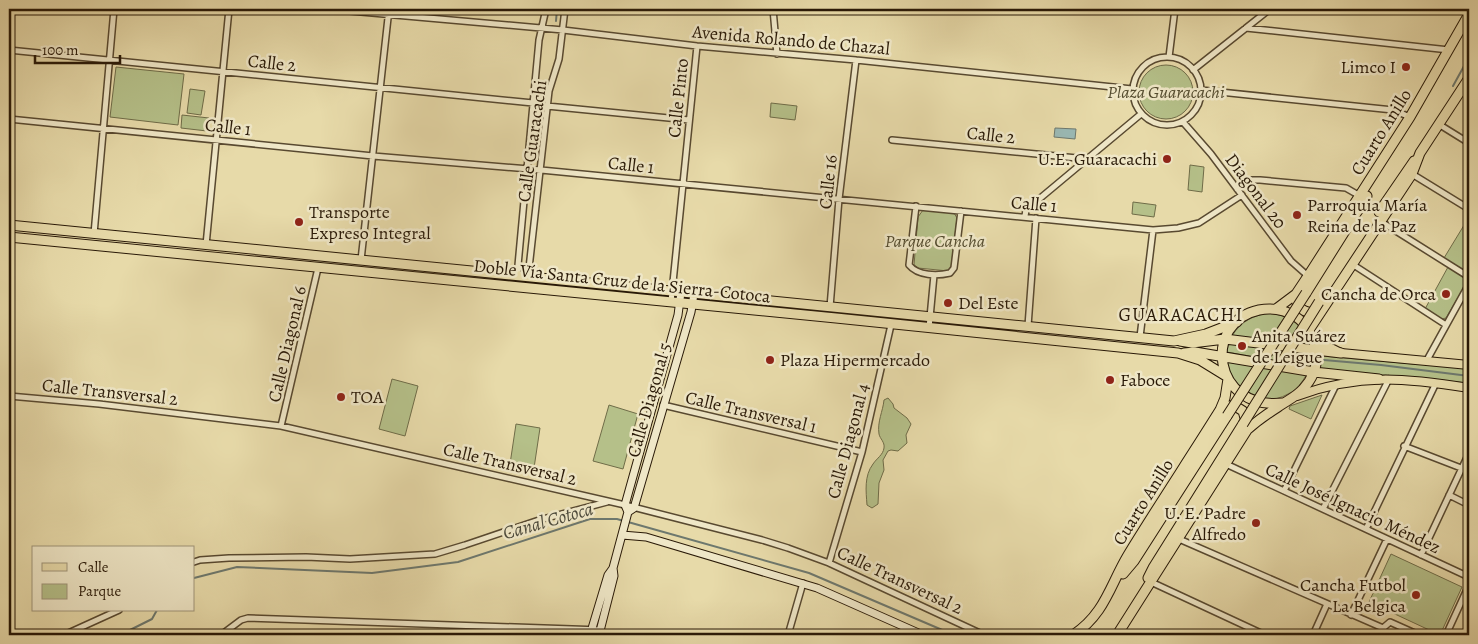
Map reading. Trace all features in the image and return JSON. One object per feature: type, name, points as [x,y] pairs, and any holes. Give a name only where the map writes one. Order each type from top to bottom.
[{"type":"highway","name":"Cuarto Anillo","points":[[1276,309],[1296,294],[1308,276],[1410,117],[1469,14]]},
{"type":"highway","points":[[1120,634],[1153,568],[1245,427],[1406,170],[1440,125],[1469,78]]},
{"type":"highway","points":[[1073,635],[1085,628],[1100,610],[1115,584],[1134,561],[1224,413],[1306,294],[1389,161],[1410,117]]},
{"type":"highway","points":[[1296,294],[1297,304],[1305,312],[1315,312],[1352,263],[1412,174],[1420,153]]},
{"type":"highway","name":"Doble Vía Santa Cruz de la Sierra-Cotoca","points":[[9,225],[830,307]]},
{"type":"highway","name":"Doble Vía Santa Cruz de la Sierra-Cotoca","points":[[9,237],[1178,353],[1206,362],[1227,378],[1237,391],[1250,399],[1273,404],[1284,403]]},
{"type":"highway","points":[[1310,332],[1321,304]]},
{"type":"highway","points":[[830,307],[1192,343],[1225,339],[1341,353]]},
{"type":"highway","points":[[1174,340],[1206,334],[1237,322],[1257,310],[1276,309],[1302,321],[1310,332],[1317,350],[1318,361],[1314,372],[1303,390],[1293,398],[1245,427]]},
{"type":"highway","points":[[1224,413],[1227,378],[1222,356],[1225,339],[1237,322]]},
{"type":"highway","points":[[1178,353],[1195,352],[1314,372],[1378,379]]},
{"type":"highway","points":[[1138,601],[1226,464],[1245,427],[1246,416],[1240,408],[1230,406],[1224,413]]},
{"type":"main road","points":[[1310,332],[1321,342],[1341,353],[1469,365]]},
{"type":"main road","points":[[1293,398],[1336,384],[1378,379],[1436,383],[1469,388]]},
{"type":"street","points":[[94,234],[105,128],[114,9]]},
{"type":"street","points":[[206,245],[218,140],[229,9]]},
{"type":"street","name":"Avenida Rolando de Chazal","points":[[327,9],[389,12],[697,46],[856,60],[1132,89]]},
{"type":"street","name":"Calle Guaracachi","points":[[517,276],[533,102],[546,9]]},
{"type":"street","name":"Calle Guaracachi","points":[[528,277],[549,91],[559,59],[565,9]]},
{"type":"street","points":[[773,9],[777,54]]},
{"type":"street","points":[[1169,57],[1175,9]]},
{"type":"street","points":[[1193,70],[1270,9]]},
{"type":"street","points":[[361,260],[389,12]]},
{"type":"street","points":[[1246,28],[1450,50]]},
{"type":"street","name":"Calle Pinto","points":[[670,302],[677,292],[682,184],[697,46]]},
{"type":"street","name":"Calle 2","points":[[9,50],[533,102]]},
{"type":"street","points":[[1169,57],[1178,59],[1193,70],[1198,76],[1201,90],[1197,108],[1191,116],[1183,122],[1161,125],[1150,121],[1141,114],[1133,98],[1132,89],[1134,80],[1144,65],[1160,58],[1169,57]]},
{"type":"street","name":"Calle 16","points":[[830,307],[839,199],[856,60]]},
{"type":"street","points":[[1201,90],[1393,110],[1410,117]]},
{"type":"street","points":[[547,106],[690,120]]},
{"type":"street","points":[[1025,216],[1026,210],[1141,114]]},
{"type":"street","name":"Calle 1","points":[[9,119],[373,156],[1025,216],[1153,230],[1178,228],[1200,223],[1242,195]]},
{"type":"street","name":"Diagonal 20","points":[[1183,122],[1211,154],[1291,261],[1308,276]]},
{"type":"street","points":[[1440,125],[1469,143]]},
{"type":"street","name":"Calle 2","points":[[892,140],[1087,159]]},
{"type":"street","points":[[1412,174],[1469,209]]},
{"type":"street","points":[[1237,189],[1250,180],[1260,180],[1346,188],[1360,196]]},
{"type":"street","points":[[916,206],[909,265],[912,269],[934,275],[950,273],[954,268],[961,211]]},
{"type":"street","points":[[1028,326],[1036,218]]},
{"type":"street","points":[[1380,221],[1469,277]]},
{"type":"street","points":[[1140,337],[1153,230]]},
{"type":"street","points":[[1352,263],[1446,325]]},
{"type":"street","name":"Calle Diagonal 6","points":[[281,426],[318,268]]},
{"type":"street","points":[[929,328],[934,275]]},
{"type":"street","points":[[1427,360],[1469,284]]},
{"type":"street","name":"Calle Diagonal 5","points":[[591,632],[622,535],[680,303],[677,292]]},
{"type":"street","name":"Calle Diagonal 5","points":[[628,510],[662,405],[694,294]]},
{"type":"street","name":"Calle Diagonal 4","points":[[829,563],[862,452],[891,325]]},
{"type":"street","points":[[1323,509],[1389,379]]},
{"type":"street","points":[[1366,529],[1404,446],[1436,383]]},
{"type":"street","points":[[1284,491],[1336,384]]},
{"type":"street","name":"Calle Transversal 2","points":[[9,396],[99,404],[281,426],[607,502],[628,510],[762,540],[829,563],[984,635]]},
{"type":"street","name":"Calle Transversal 1","points":[[662,405],[862,452]]},
{"type":"street","points":[[1404,446],[1461,468]]},
{"type":"street","points":[[1421,555],[1469,453]]},
{"type":"street","name":"Calle José Ignacio Méndez","points":[[1226,464],[1469,577]]},
{"type":"street","points":[[1449,495],[1469,505]]},
{"type":"street","points":[[195,562],[229,558],[306,557],[350,559],[435,554],[538,520],[607,502]]},
{"type":"street","points":[[622,535],[646,537],[803,583],[923,635]]},
{"type":"street","points":[[1179,539],[1384,628]]},
{"type":"street","points":[[1351,615],[1387,539]]},
{"type":"street","name":"Calle Diagonal 5","points":[[600,633],[614,576],[613,568]]},
{"type":"street","points":[[1151,582],[1265,635]]},
{"type":"street","points":[[788,635],[803,583]]},
{"type":"street","points":[[1446,635],[1469,585]]},
{"type":"street","points":[[1312,635],[1327,604]]},
{"type":"street","points":[[64,635],[115,612]]},
{"type":"street","points":[[221,635],[241,620],[248,618],[600,633]]},
{"type":"street","points":[[1380,635],[1390,622],[1419,635]]},
{"type":"green space","name":"Plaza Guaracachi","points":[[1166,65],[1176,67],[1185,73],[1191,82],[1193,92],[1191,102],[1185,111],[1176,117],[1166,119],[1156,117],[1147,111],[1141,102],[1139,92],[1141,82],[1147,73],[1156,67]]},
{"type":"green space","points":[[116,67],[184,74],[178,125],[110,117]]},
{"type":"green space","points":[[190,89],[205,91],[201,115],[187,113]]},
{"type":"green space","points":[[771,103],[797,106],[795,120],[770,117]]},
{"type":"green space","points":[[182,115],[209,118],[207,131],[181,128]]},
{"type":"green space","points":[[1190,165],[1204,167],[1202,192],[1188,190]]},
{"type":"green space","points":[[1133,202],[1156,205],[1154,217],[1132,214]]},
{"type":"green space","name":"Parque Cancha","points":[[923,210],[954,213],[957,218],[951,268],[948,271],[918,268],[914,265],[918,217]]},
{"type":"green space","points":[[1469,217],[1469,273],[1444,258]]},
{"type":"green space","points":[[1448,267],[1465,278],[1467,282],[1446,318],[1442,319],[1425,309]]},
{"type":"green space","points":[[1270,313],[1285,317],[1296,323],[1311,346],[1232,336],[1239,326],[1248,320]]},
{"type":"green space","points":[[1229,342],[1312,355],[1310,368],[1227,352]]},
{"type":"green space","points":[[1322,356],[1413,364],[1438,364],[1469,369],[1469,383],[1320,369]]},
{"type":"green space","points":[[1227,360],[1307,374],[1297,388],[1288,394],[1267,400],[1248,394],[1241,388],[1234,380]]},
{"type":"green space","points":[[392,379],[418,386],[405,436],[379,429]]},
{"type":"green space","points":[[1322,395],[1311,419],[1289,409],[1290,406]]},
{"type":"green space","points":[[888,398],[894,408],[907,418],[911,424],[906,435],[907,443],[898,451],[888,451],[883,460],[884,470],[879,483],[878,504],[872,508],[867,505],[867,479],[870,469],[884,448],[879,434],[879,425],[884,400]]},
{"type":"green space","points":[[609,405],[638,414],[623,469],[593,461]]},
{"type":"green space","points":[[516,424],[540,428],[534,468],[510,464]]},
{"type":"green space","name":"Cancha Futbol La Belgica","points":[[1391,554],[1462,587],[1440,635],[1369,602]]},
{"type":"water","points":[[1055,128],[1076,129],[1075,139],[1054,137]]},
{"type":"waterway","points":[[556,21],[557,9]]},
{"type":"waterway","points":[[1453,86],[1469,57]]},
{"type":"waterway","points":[[1324,360],[1469,376]]},
{"type":"waterway","name":"Canal Cotoca","points":[[195,578],[237,567],[372,573],[458,562],[590,519],[617,519],[624,521]]},
{"type":"waterway","name":"Canal Cotoca","points":[[628,522],[809,573],[954,635]]},
{"type":"waterway","name":"Canal Cotoca","points":[[120,635],[152,619],[156,612]]},
{"type":"place","name":"Limco I","points":[[1406,67]]},
{"type":"place","name":"U.E. Guaracachi","points":[[1167,159]]},
{"type":"place","name":"Parroquia María Reina de la Paz","points":[[1297,215]]},
{"type":"place","name":"Transporte Expreso Integral","points":[[299,222]]},
{"type":"place","name":"Cancha de Orca","points":[[1446,294]]},
{"type":"place","name":"Del Este","points":[[948,303]]},
{"type":"place","name":"Anita Suárez de Leigue","points":[[1242,346]]},
{"type":"place","name":"Plaza Hipermercado","points":[[770,360]]},
{"type":"place","name":"Faboce","points":[[1110,380]]},
{"type":"place","name":"TOA","points":[[341,397]]},
{"type":"place","name":"U. E. Padre Alfredo","points":[[1256,523]]},
{"type":"place","name":"Cancha Futbol La Belgica","points":[[1416,595]]},
{"type":"district","name":"GUARACACHI","points":[[1181,315]]}]
